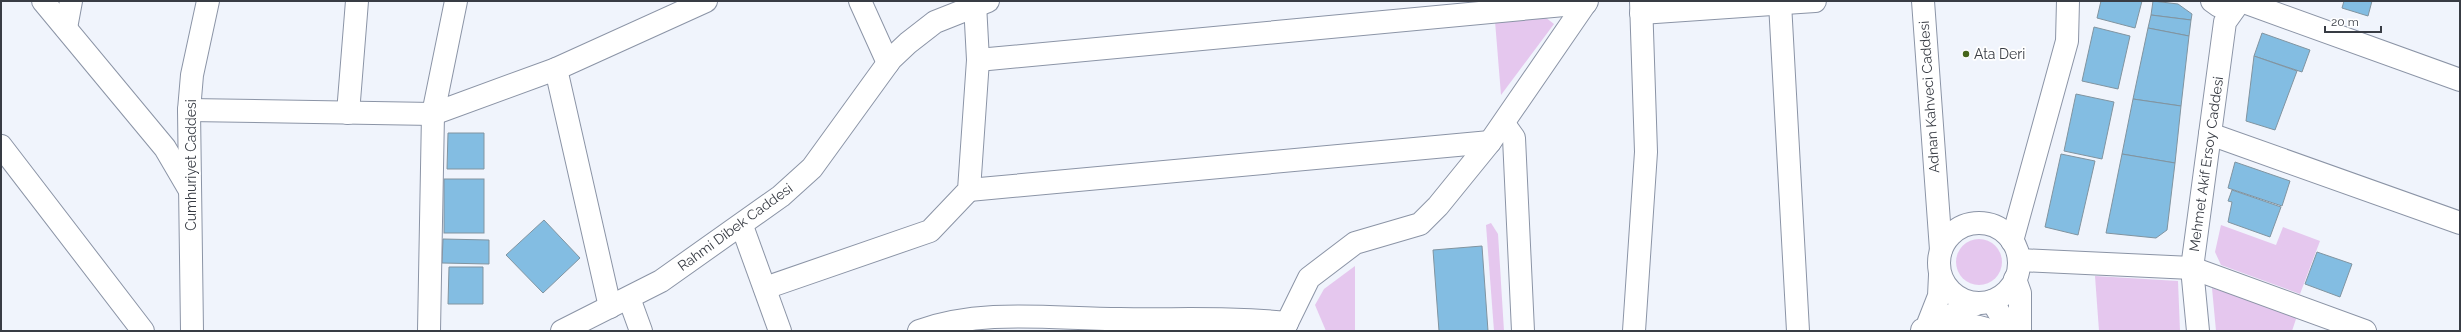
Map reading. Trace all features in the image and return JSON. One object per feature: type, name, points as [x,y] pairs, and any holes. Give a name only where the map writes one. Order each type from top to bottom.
[{"type":"street","points":[[43,1],[165,148],[189,189]]},
{"type":"street","points":[[66,28],[71,1]]},
{"type":"street","name":"Cumhuriyet Caddesi","points":[[192,331],[189,110],[192,75],[208,1]]},
{"type":"street","points":[[348,113],[357,1]]},
{"type":"street","points":[[429,331],[433,114],[456,1]]},
{"type":"street","points":[[189,110],[433,114],[556,69],[706,1]]},
{"type":"street","points":[[860,1],[888,63]]},
{"type":"street","points":[[1634,331],[1646,152],[1641,7],[1815,1]]},
{"type":"street","name":"Adnan Kahveci Caddesi","points":[[1923,1],[1941,250]]},
{"type":"street","points":[[1922,328],[1986,302],[2010,288],[2015,260],[2067,42],[2068,1]]},
{"type":"street","points":[[2212,1],[2219,6],[2240,1],[2460,80]]},
{"type":"street","name":"Mehmet Akif Ersoy Caddesi","points":[[2198,331],[2192,268],[2225,22],[2240,1]]},
{"type":"street","points":[[978,60],[1507,6],[1587,2]]},
{"type":"street","points":[[919,331],[939,324],[982,317],[1239,318],[1285,327],[1309,278],[1355,243],[1420,224],[1504,124],[1587,2]]},
{"type":"street","points":[[765,288],[930,231],[969,190],[981,3]]},
{"type":"street","name":"Rahmi Dibek Caddesi","points":[[562,331],[661,281],[742,226],[781,196],[812,168],[888,63],[908,43],[935,22],[981,3]]},
{"type":"street","points":[[1780,3],[1798,331]]},
{"type":"street","points":[[556,69],[610,307]]},
{"type":"street","points":[[1504,124],[1514,138],[1524,331]]},
{"type":"street","points":[[2210,134],[2460,223]]},
{"type":"street","points":[[969,190],[1490,142]]},
{"type":"street","points":[[1,146],[143,331]]},
{"type":"street","name":"Adnan Kahveci Caddesi","points":[[1936,192],[1967,225]]},
{"type":"street","points":[[1922,328],[1939,296],[1939,263],[1941,250],[1947,239],[1956,230],[1967,225],[1980,223],[1992,226],[2003,232],[2015,260],[2020,293],[2020,331]]},
{"type":"street","points":[[742,226],[780,331]]},
{"type":"street","points":[[2015,260],[2192,268],[2365,331]]},
{"type":"street","points":[[1940,275],[1946,286],[1955,296],[1967,301],[1986,302],[2010,331]]},
{"type":"street","points":[[629,298],[641,331]]},
{"type":"street","points":[[1922,328],[1964,325],[1980,326],[1992,331]]},
{"type":"shaded area","points":[[1545,17],[1554,24],[1501,95],[1495,21]]},
{"type":"shaded area","points":[[1491,223],[1498,234],[1504,331],[1494,331],[1486,225]]},
{"type":"shaded area","points":[[2221,225],[2276,245],[2283,227],[2320,241],[2300,294],[2221,265],[2215,252]]},
{"type":"shaded area","points":[[1984,239],[1988,240],[1998,249],[2001,253],[2001,271],[1992,281],[1984,285],[1974,285],[1966,281],[1957,271],[1956,257],[1960,249],[1970,240]]},
{"type":"shaded area","points":[[1355,266],[1355,331],[1326,331],[1315,305],[1324,289]]},
{"type":"shaded area","points":[[2095,276],[2178,281],[2180,331],[2099,331]]},
{"type":"shaded area","points":[[2212,288],[2297,316],[2292,331],[2216,331]]},
{"type":"building","points":[[2101,1],[2142,1],[2135,28],[2097,18]]},
{"type":"building","points":[[2153,1],[2178,4],[2192,14],[2191,20],[2151,15]]},
{"type":"building","points":[[2344,1],[2372,1],[2368,16],[2342,8]]},
{"type":"building","points":[[2151,15],[2191,20],[2189,36],[2148,28]]},
{"type":"building","points":[[2094,27],[2130,36],[2118,89],[2082,81]]},
{"type":"building","points":[[2148,28],[2189,36],[2181,106],[2133,99]]},
{"type":"building","points":[[2262,33],[2310,50],[2302,72],[2254,56]]},
{"type":"building","points":[[2254,56],[2297,71],[2275,130],[2246,121]]},
{"type":"building","points":[[2076,94],[2114,102],[2102,159],[2064,151]]},
{"type":"building","points":[[2133,99],[2181,106],[2175,163],[2122,154]]},
{"type":"building","points":[[448,133],[484,133],[484,169],[447,169]]},
{"type":"building","points":[[2061,154],[2095,161],[2078,235],[2045,227]]},
{"type":"building","points":[[2122,154],[2175,163],[2167,230],[2156,238],[2106,233]]},
{"type":"building","points":[[2235,162],[2290,181],[2282,206],[2228,188]]},
{"type":"building","points":[[444,179],[484,179],[484,233],[444,233]]},
{"type":"building","points":[[2232,190],[2281,207],[2270,237],[2228,222],[2232,202],[2228,201]]},
{"type":"building","points":[[544,220],[580,258],[543,293],[506,255]]},
{"type":"building","points":[[443,239],[489,240],[489,264],[442,263]]},
{"type":"building","points":[[1482,246],[1488,331],[1439,331],[1433,250]]},
{"type":"building","points":[[2317,252],[2352,264],[2340,297],[2305,284]]},
{"type":"building","points":[[449,267],[483,267],[483,304],[448,304]]},
{"type":"place","name":"Ata Deri","points":[[1966,54]]}]
